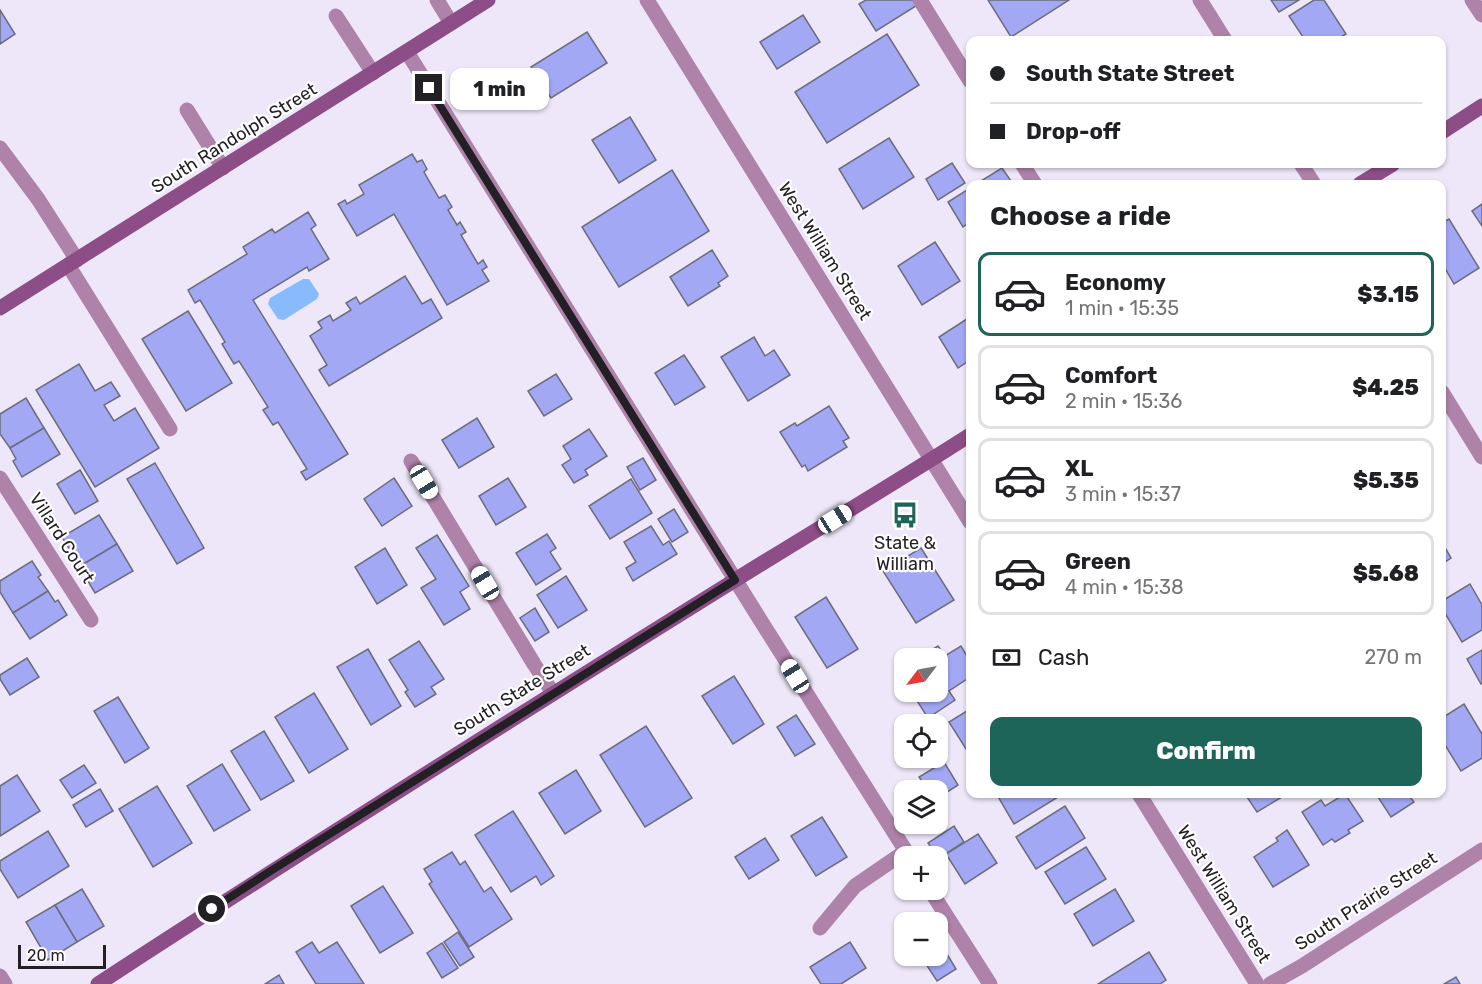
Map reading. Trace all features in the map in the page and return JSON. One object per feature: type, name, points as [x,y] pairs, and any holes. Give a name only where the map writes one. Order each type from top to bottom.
[{"type":"main road","name":"South Randolph Street","points":[[0,308],[488,0]]},
{"type":"main road","points":[[1446,129],[1482,106]]},
{"type":"main road","points":[[1367,180],[1386,168]]},
{"type":"main road","name":"South State Street","points":[[98,984],[279,866],[966,438]]},
{"type":"street","points":[[437,0],[451,23]]},
{"type":"street","name":"West William Street","points":[[648,0],[966,515]]},
{"type":"street","points":[[920,0],[966,75]]},
{"type":"street","points":[[1200,0],[1222,36]]},
{"type":"street","points":[[1472,0],[1482,15]]},
{"type":"street","points":[[336,16],[373,73]]},
{"type":"street","points":[[406,52],[902,846]]},
{"type":"street","points":[[187,110],[223,168]]},
{"type":"street","points":[[0,148],[38,199],[170,429]]},
{"type":"street","points":[[1446,398],[1482,457]]},
{"type":"street","points":[[411,461],[534,664],[554,693]]},
{"type":"street","name":"Villard Court","points":[[0,478],[91,620]]},
{"type":"street","name":"West William Street","points":[[1141,798],[1257,984]]},
{"type":"street","name":"South Prairie Street","points":[[1270,984],[1293,972],[1482,850]]},
{"type":"street","points":[[820,928],[855,886],[894,862]]},
{"type":"street","points":[[936,900],[990,984]]},
{"type":"street","points":[[0,976],[5,984]]},
{"type":"water","points":[[303,279],[309,279],[319,294],[317,299],[284,320],[278,319],[268,304],[270,298]]},
{"type":"building","points":[[866,0],[916,0],[919,4],[876,31],[859,4]]},
{"type":"building","points":[[988,0],[1069,0],[1013,36],[1010,36]]},
{"type":"building","points":[[1271,0],[1299,0],[1279,12]]},
{"type":"building","points":[[1314,0],[1324,0],[1346,34],[1343,36],[1302,36],[1289,16]]},
{"type":"building","points":[[0,10],[15,34],[0,44]]},
{"type":"building","points":[[803,15],[820,42],[777,69],[760,42]]},
{"type":"building","points":[[587,32],[607,63],[551,98],[531,67]]},
{"type":"building","points":[[887,34],[919,85],[827,143],[795,92]]},
{"type":"building","points":[[630,117],[656,160],[619,183],[592,140]]},
{"type":"building","points":[[889,138],[914,177],[863,209],[839,169]]},
{"type":"building","points":[[412,154],[417,162],[422,160],[427,169],[424,172],[439,198],[445,195],[452,207],[448,210],[457,225],[460,222],[466,232],[461,235],[478,264],[483,260],[487,267],[482,270],[489,281],[447,305],[394,214],[357,236],[338,204],[345,200],[347,204],[364,194],[359,185]]},
{"type":"building","points":[[952,163],[965,183],[938,200],[926,179]]},
{"type":"building","points":[[1002,168],[1010,180],[982,180]]},
{"type":"building","points":[[672,170],[709,231],[619,287],[582,227]]},
{"type":"building","points":[[966,191],[966,225],[963,227],[948,202]]},
{"type":"building","points":[[1482,204],[1482,226],[1472,211]]},
{"type":"building","points":[[308,212],[316,225],[311,229],[329,259],[309,271],[307,267],[253,300],[348,454],[306,480],[301,472],[307,469],[278,422],[273,425],[263,410],[268,407],[239,361],[234,364],[222,344],[225,342],[200,300],[195,303],[188,290],[247,254],[243,247],[272,229],[275,233]]},
{"type":"building","points":[[1449,219],[1479,268],[1454,284],[1446,270],[1446,221]]},
{"type":"building","points":[[935,242],[960,281],[922,305],[898,266]]},
{"type":"building","points":[[712,250],[728,276],[718,283],[720,286],[688,306],[670,277]]},
{"type":"building","points":[[405,276],[422,304],[431,299],[442,318],[329,386],[319,370],[327,365],[310,336],[322,328],[318,322],[330,315],[333,321],[351,310],[346,303],[356,297],[360,304]]},
{"type":"building","points":[[188,311],[232,383],[186,411],[142,339]]},
{"type":"building","points":[[966,320],[966,363],[958,368],[939,337]]},
{"type":"building","points":[[754,337],[765,356],[774,350],[790,375],[748,401],[721,357]]},
{"type":"building","points":[[684,355],[705,387],[675,405],[655,373]]},
{"type":"building","points":[[79,364],[95,391],[111,382],[120,396],[104,405],[114,421],[135,408],[159,448],[95,487],[36,390]]},
{"type":"building","points":[[556,374],[572,399],[544,416],[528,391]]},
{"type":"building","points":[[26,398],[44,428],[10,448],[0,434],[0,414]]},
{"type":"building","points":[[829,406],[849,438],[843,441],[847,447],[808,471],[805,465],[802,467],[780,432],[795,423],[797,426]]},
{"type":"building","points":[[477,418],[494,447],[459,468],[442,440]]},
{"type":"building","points":[[44,428],[60,454],[22,477],[13,461],[16,459],[10,448]]},
{"type":"building","points":[[589,429],[607,456],[585,470],[588,475],[574,483],[562,465],[571,459],[563,446]]},
{"type":"building","points":[[643,458],[656,480],[640,490],[627,467]]},
{"type":"building","points":[[155,463],[204,548],[177,564],[127,479]]},
{"type":"building","points":[[80,470],[98,501],[75,514],[57,484]]},
{"type":"building","points":[[394,478],[412,506],[382,526],[364,499]]},
{"type":"building","points":[[508,478],[526,507],[496,525],[479,496]]},
{"type":"building","points":[[631,479],[652,513],[610,539],[589,506]]},
{"type":"building","points":[[674,509],[688,532],[672,542],[658,519]]},
{"type":"building","points":[[99,515],[117,544],[82,565],[62,537]]},
{"type":"building","points":[[651,526],[663,545],[669,541],[677,554],[633,581],[626,568],[636,562],[624,542]]},
{"type":"building","points":[[547,534],[556,548],[550,552],[561,569],[536,585],[516,553]]},
{"type":"building","points":[[437,535],[469,586],[460,592],[470,609],[444,625],[421,588],[436,579],[416,548]]},
{"type":"building","points":[[117,544],[133,571],[95,593],[86,578],[89,576],[82,565]]},
{"type":"building","points":[[385,548],[407,585],[377,604],[355,567]]},
{"type":"building","points":[[921,548],[954,600],[916,623],[883,571]]},
{"type":"building","points":[[1446,549],[1451,558],[1446,561]]},
{"type":"building","points":[[32,561],[41,575],[38,577],[48,591],[13,613],[0,592],[0,581]]},
{"type":"building","points":[[566,576],[587,610],[558,628],[537,595]]},
{"type":"building","points":[[1470,584],[1482,605],[1482,630],[1462,642],[1446,615],[1446,599]]},
{"type":"building","points":[[48,591],[55,602],[58,600],[67,615],[30,639],[13,613]]},
{"type":"building","points":[[826,597],[858,649],[827,668],[795,617]]},
{"type":"building","points":[[535,608],[549,632],[535,641],[520,618]]},
{"type":"building","points":[[419,641],[444,679],[431,687],[436,694],[415,707],[405,692],[408,690],[389,660]]},
{"type":"building","points":[[961,646],[966,654],[966,680],[949,691],[955,700],[934,714],[925,714],[918,702],[948,702],[948,654]]},
{"type":"building","points":[[368,649],[401,706],[371,725],[337,667]]},
{"type":"building","points":[[1482,650],[1482,683],[1481,684],[1467,659]]},
{"type":"building","points":[[27,658],[39,677],[10,695],[0,675]]},
{"type":"building","points":[[734,676],[764,724],[733,744],[702,696]]},
{"type":"building","points":[[314,693],[348,749],[309,773],[275,717]]},
{"type":"building","points":[[118,697],[149,748],[125,763],[94,711]]},
{"type":"building","points":[[1464,704],[1482,734],[1482,758],[1461,771],[1446,747],[1446,715]]},
{"type":"building","points":[[966,711],[966,749],[949,722]]},
{"type":"building","points":[[796,715],[815,744],[795,756],[777,727]]},
{"type":"building","points":[[646,726],[692,798],[645,827],[600,755]]},
{"type":"building","points":[[264,731],[294,781],[261,800],[231,751]]},
{"type":"building","points":[[222,764],[250,810],[214,831],[187,786]]},
{"type":"building","points":[[84,765],[96,783],[72,798],[60,780]]},
{"type":"building","points":[[934,768],[948,768],[958,785],[948,792],[948,780],[921,780],[919,777]]},
{"type":"building","points":[[576,770],[601,811],[565,834],[539,793]]},
{"type":"building","points":[[17,775],[40,811],[0,836],[0,786]]},
{"type":"building","points":[[157,786],[192,843],[153,867],[119,809]]},
{"type":"building","points":[[100,789],[113,811],[86,827],[73,805]]},
{"type":"building","points":[[999,798],[1056,798],[1014,824]]},
{"type":"building","points":[[1248,798],[1280,798],[1257,812]]},
{"type":"building","points":[[1338,798],[1348,798],[1363,821],[1348,830],[1350,833],[1335,842],[1332,839],[1323,845],[1302,812],[1321,800],[1325,806]]},
{"type":"building","points":[[1379,798],[1411,798],[1414,802],[1391,817]]},
{"type":"building","points":[[1065,806],[1085,838],[1036,869],[1016,837]]},
{"type":"building","points":[[513,811],[554,876],[541,885],[536,876],[511,892],[475,835]]},
{"type":"building","points":[[822,817],[847,857],[816,876],[791,836]]},
{"type":"building","points":[[954,826],[964,842],[948,852],[948,846],[930,846],[928,843],[942,834],[948,834],[948,830]]},
{"type":"building","points":[[1287,830],[1309,865],[1273,887],[1254,857],[1278,841],[1276,838]]},
{"type":"building","points":[[48,831],[69,866],[18,898],[0,869],[0,861]]},
{"type":"building","points":[[978,834],[997,863],[965,884],[948,857],[948,853]]},
{"type":"building","points":[[765,838],[779,860],[749,879],[735,857]]},
{"type":"building","points":[[1086,847],[1106,879],[1065,904],[1045,872]]},
{"type":"building","points":[[452,852],[460,865],[465,861],[484,892],[491,887],[512,919],[469,947],[429,884],[432,882],[424,869]]},
{"type":"building","points":[[383,886],[413,933],[380,953],[351,906]]},
{"type":"building","points":[[82,889],[104,926],[77,942],[55,905]]},
{"type":"building","points":[[1115,889],[1134,921],[1093,946],[1074,914]]},
{"type":"building","points":[[55,905],[77,942],[48,960],[26,922]]},
{"type":"building","points":[[458,932],[474,957],[460,966],[444,942]]},
{"type":"building","points":[[312,942],[319,953],[337,942],[364,984],[316,984],[296,952]]},
{"type":"building","points":[[850,942],[866,968],[841,984],[821,984],[810,967]]},
{"type":"building","points":[[442,943],[458,968],[442,978],[427,953]]},
{"type":"building","points":[[1149,952],[1166,980],[1160,984],[1098,984]]},
{"type":"building","points":[[948,956],[956,969],[937,981],[927,966],[948,966]]},
{"type":"building","points":[[279,975],[284,984],[265,984]]},
{"type":"building","points":[[1456,977],[1460,984],[1444,984]]},
{"type":"place","name":"State & William","points":[[905,515]]},
{"type":"route","points":[[212,909],[735,580],[429,88]]}]
